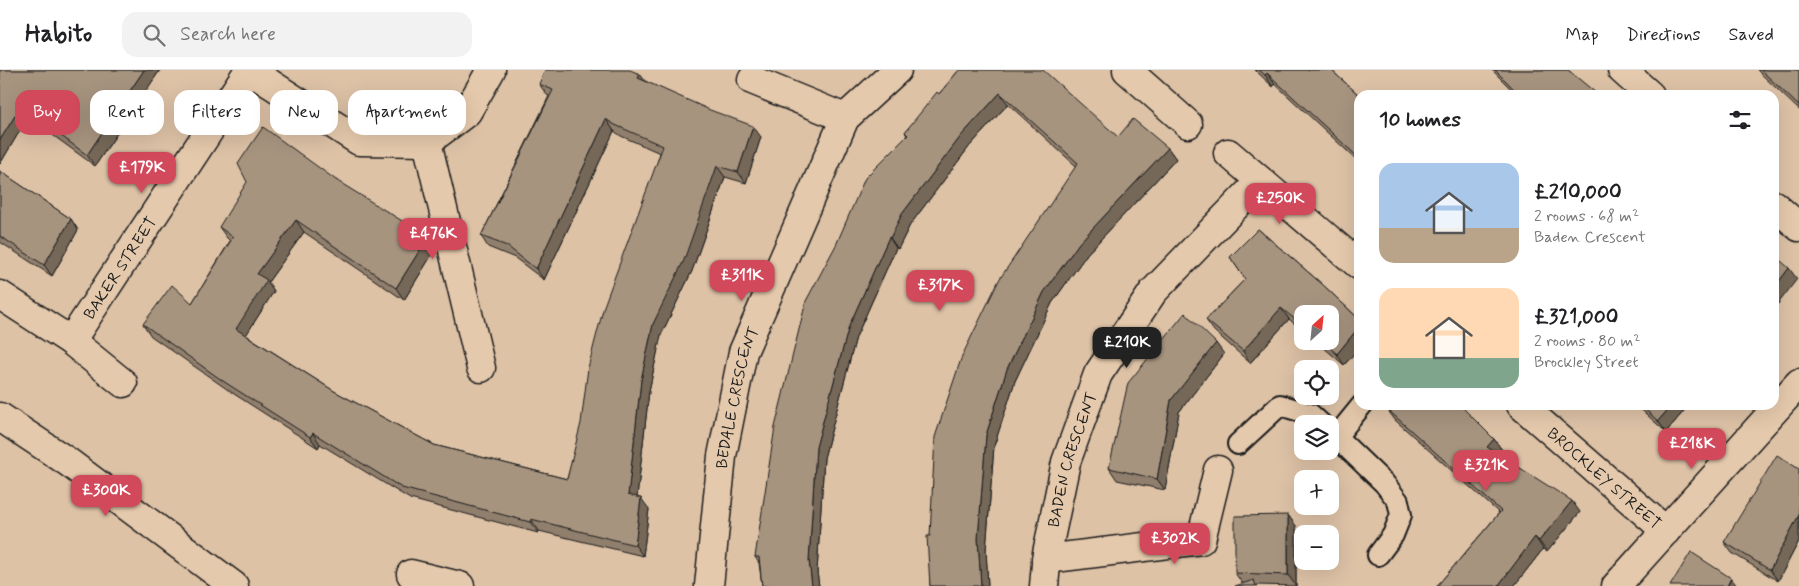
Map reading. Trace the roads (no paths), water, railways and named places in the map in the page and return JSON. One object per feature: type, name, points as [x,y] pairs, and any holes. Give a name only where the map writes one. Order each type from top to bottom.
[{"type":"street","points":[[249,70],[359,141],[428,142],[467,112],[491,70]]},
{"type":"street","name":"BAKER STREET","points":[[71,341],[249,70]]},
{"type":"street","name":"BEDALE CRESCENT","points":[[709,586],[722,456],[743,352],[845,118],[897,70]]},
{"type":"street","points":[[1127,70],[1188,124]]},
{"type":"street","points":[[1622,70],[1644,90]]},
{"type":"street","points":[[752,80],[845,118]]},
{"type":"street","points":[[428,142],[481,368]]},
{"type":"street","points":[[1228,153],[1354,261]]},
{"type":"street","name":"BADEN CRESCENT","points":[[1044,586],[1046,559],[1066,462],[1098,374],[1153,292],[1260,181]]},
{"type":"street","points":[[1779,210],[1799,228]]},
{"type":"street","points":[[0,295],[71,341],[123,382]]},
{"type":"street","points":[[1779,405],[1799,383]]},
{"type":"street","name":"BROCKLEY STREET","points":[[1527,410],[1666,531]]},
{"type":"street","points":[[1616,586],[1775,410]]},
{"type":"street","points":[[0,417],[68,462],[234,586]]},
{"type":"street","points":[[1046,559],[1201,540],[1218,470]]},
{"type":"street","points":[[411,574],[460,586]]},
{"type":"lane","points":[[1238,444],[1280,404],[1311,415]]},
{"type":"lane","points":[[1339,423],[1356,410]]},
{"type":"lane","points":[[1339,440],[1384,483],[1398,501],[1401,516],[1393,534],[1378,555]]}]
